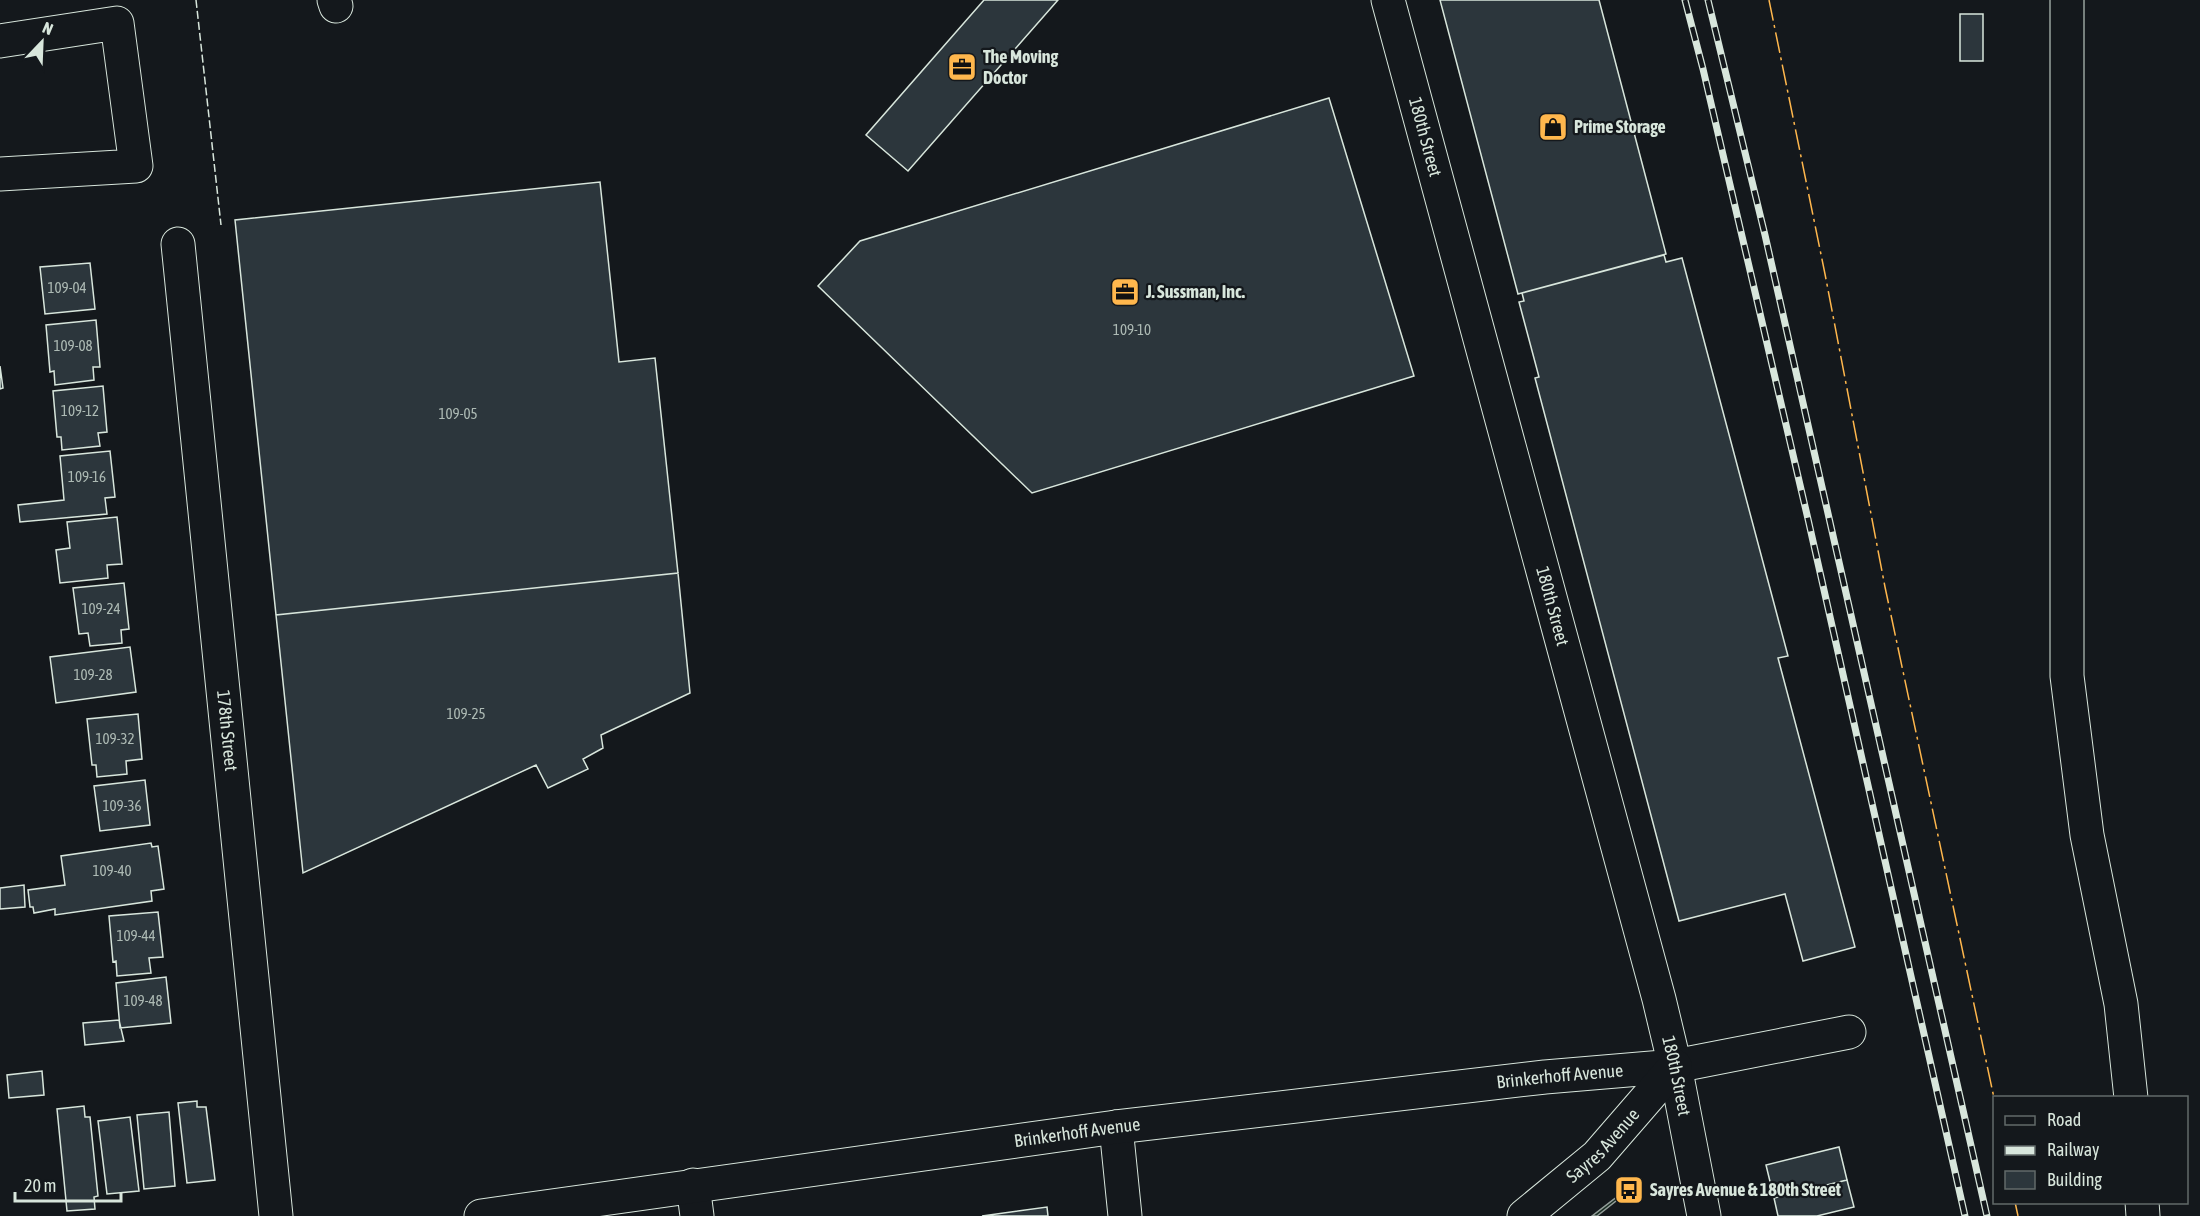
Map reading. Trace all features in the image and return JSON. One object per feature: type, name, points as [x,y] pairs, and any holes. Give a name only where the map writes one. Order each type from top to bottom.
[{"type":"street","name":"180th Street","points":[[1388,0],[1675,1066],[1704,1216]]},
{"type":"street","points":[[2067,0],[2067,676],[2088,835],[2121,1004],[2131,1096]]},
{"type":"street","points":[[0,41],[118,11],[136,166],[0,174]]},
{"type":"street","name":"178th Street","points":[[178,244],[276,1216]]},
{"type":"street","name":"Brinkerhoff Avenue","points":[[481,1216],[695,1201],[1116,1127],[1545,1077],[1675,1066],[1849,1032]]},
{"type":"street","name":"Sayres Avenue","points":[[1524,1216],[1597,1156],[1675,1066]]},
{"type":"street","points":[[1116,1127],[1125,1216]]},
{"type":"green space","points":[[1639,1180],[1640,1182],[1597,1216],[1592,1216]]},
{"type":"building","name":"The Moving Doctor","points":[[984,0],[1058,0],[908,171],[866,135]]},
{"type":"building","name":"Prime Storage","points":[[1440,0],[1599,0],[1666,254],[1518,294]]},
{"type":"building","points":[[1960,14],[1983,14],[1983,61],[1960,61]]},
{"type":"building","points":[[1329,98],[1414,376],[1032,493],[818,286],[860,241]]},
{"type":"building","points":[[600,182],[619,362],[655,358],[678,573],[276,615],[235,220]]},
{"type":"building","points":[[1664,255],[1666,262],[1682,258],[1788,656],[1778,658],[1855,947],[1803,961],[1785,894],[1679,921],[1535,378],[1539,377],[1519,302],[1524,301],[1522,293]]},
{"type":"building","points":[[90,263],[95,309],[45,314],[40,267]]},
{"type":"building","points":[[96,320],[100,367],[93,367],[94,380],[55,385],[54,371],[50,372],[46,325]]},
{"type":"building","points":[[0,366],[3,388],[0,389]]},
{"type":"building","points":[[103,386],[107,432],[98,433],[100,446],[62,450],[61,437],[57,437],[53,391]]},
{"type":"building","points":[[110,451],[115,497],[105,498],[107,514],[20,522],[18,505],[64,500],[60,456]]},
{"type":"building","points":[[117,517],[122,564],[107,565],[108,578],[60,583],[56,550],[70,548],[67,522]]},
{"type":"building","points":[[678,573],[690,693],[601,735],[603,748],[583,759],[588,769],[548,788],[536,765],[303,873],[276,615]]},
{"type":"building","points":[[124,583],[129,629],[121,630],[122,643],[90,646],[88,633],[79,634],[73,588]]},
{"type":"building","points":[[130,647],[136,692],[56,703],[50,657]]},
{"type":"building","points":[[138,714],[142,759],[126,761],[127,774],[97,777],[96,765],[92,765],[87,719]]},
{"type":"building","points":[[145,780],[150,825],[100,831],[94,786]]},
{"type":"building","points":[[151,843],[152,847],[158,846],[164,889],[151,891],[152,901],[55,915],[55,909],[34,913],[33,907],[30,907],[28,890],[65,885],[61,856]]},
{"type":"building","points":[[24,885],[25,907],[0,909],[0,888]]},
{"type":"building","points":[[158,912],[163,957],[149,958],[151,973],[117,976],[116,961],[113,962],[109,916]]},
{"type":"building","points":[[166,977],[171,1023],[120,1028],[116,983]]},
{"type":"building","points":[[119,1020],[124,1041],[85,1045],[83,1023]]},
{"type":"building","points":[[42,1071],[44,1095],[9,1098],[7,1075]]},
{"type":"building","points":[[197,1101],[197,1107],[206,1107],[215,1180],[187,1183],[178,1103]]},
{"type":"building","points":[[84,1106],[85,1117],[90,1117],[98,1196],[94,1197],[95,1209],[67,1211],[57,1109]]},
{"type":"building","points":[[169,1112],[175,1186],[144,1189],[137,1115]]},
{"type":"building","points":[[130,1117],[139,1191],[107,1194],[98,1121]]},
{"type":"building","points":[[1839,1147],[1847,1180],[1774,1198],[1766,1165]]},
{"type":"building","points":[[1847,1180],[1854,1207],[1817,1216],[1778,1216],[1774,1198]]},
{"type":"building","points":[[1047,1207],[1048,1216],[982,1216]]},
{"type":"railway","points":[[1685,0],[1808,519],[1965,1216]]},
{"type":"railway","points":[[1708,0],[1765,235],[1987,1216]]},
{"type":"fence","points":[[196,0],[221,225]]},
{"type":"power","points":[[1769,0],[1825,274],[1885,587],[1994,1096]]},
{"type":"power","points":[[2015,1204],[2018,1216]]},
{"type":"place","name":"The Moving Doctor","points":[[962,67]]},
{"type":"place","name":"Prime Storage","points":[[1553,127]]},
{"type":"place","name":"J. Sussman, Inc.","points":[[1125,292]]},
{"type":"place","name":"Sayres Avenue & 180th Street","points":[[1629,1190]]}]
